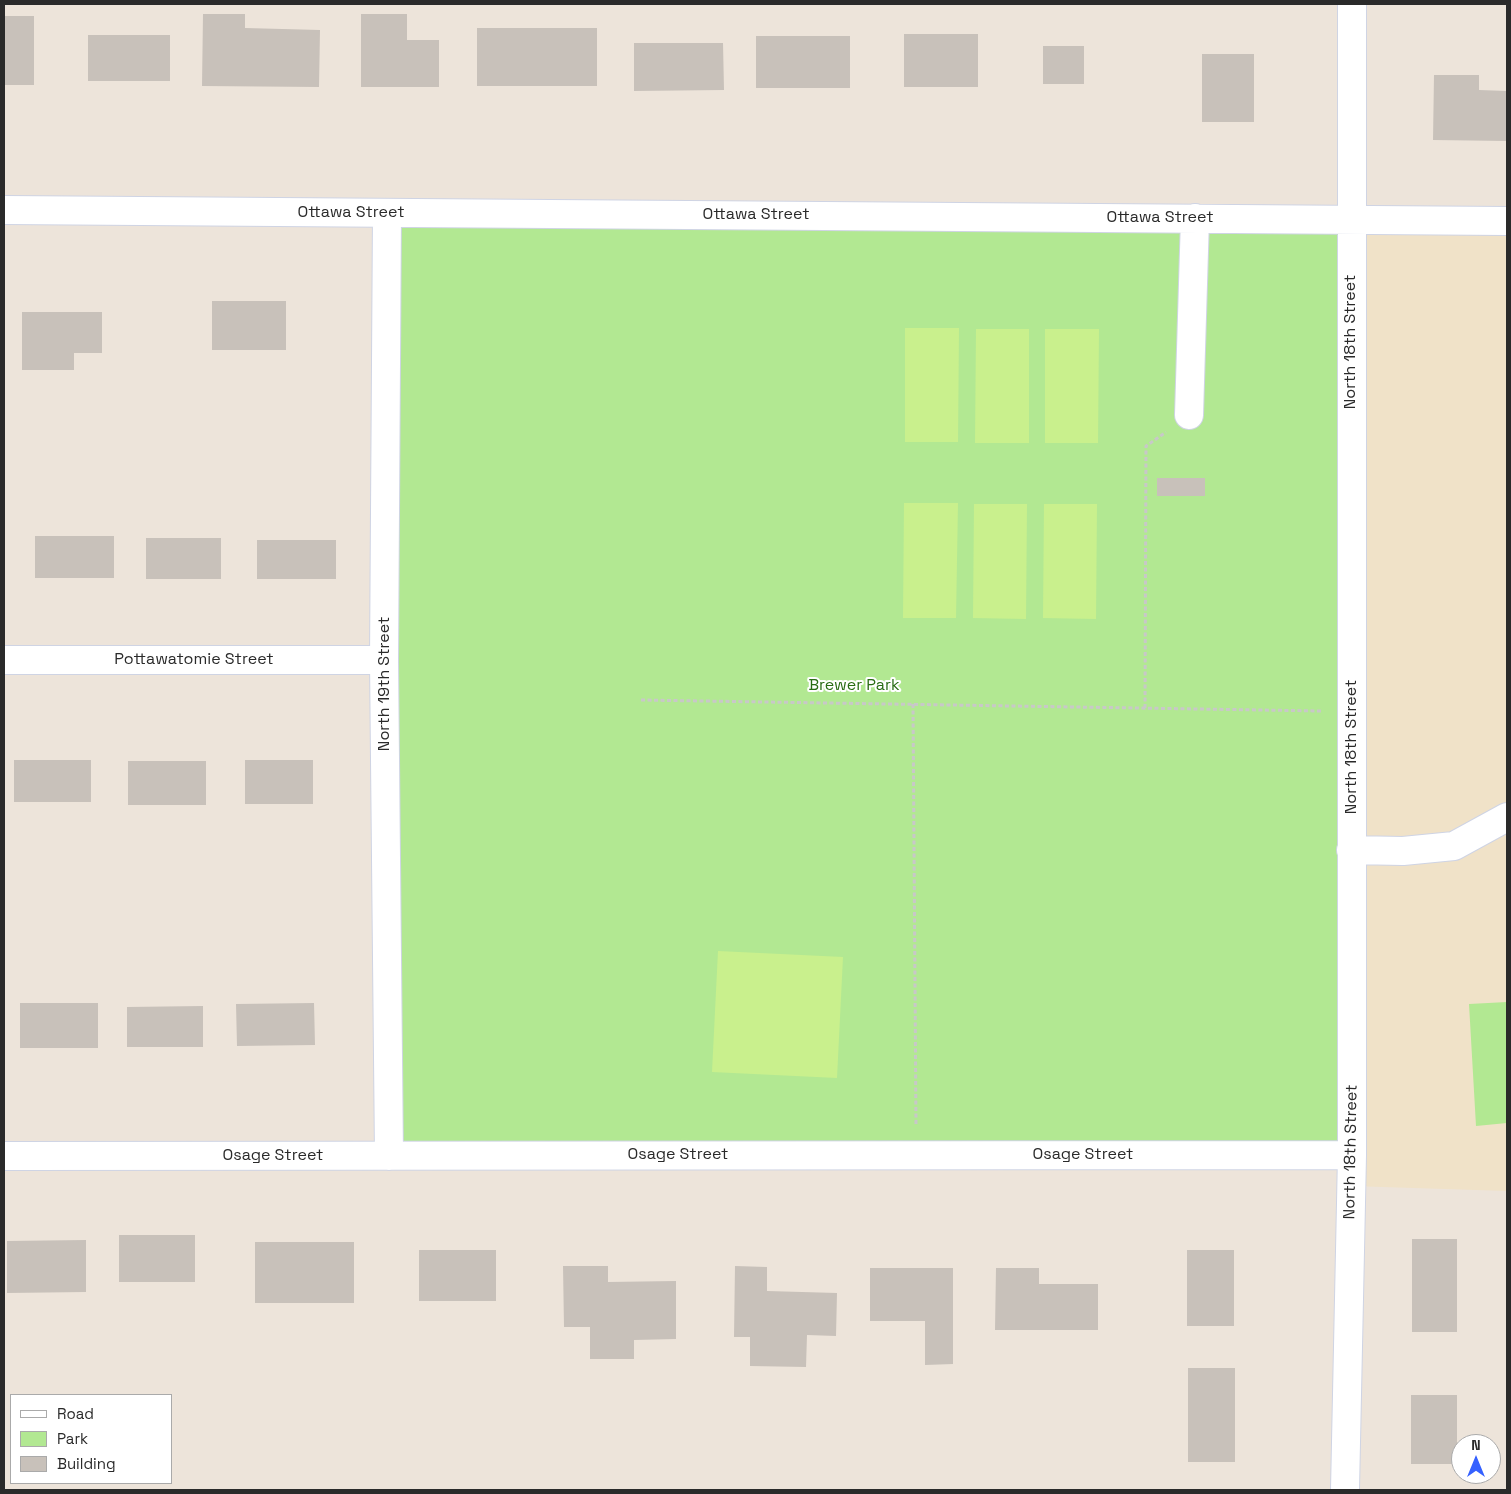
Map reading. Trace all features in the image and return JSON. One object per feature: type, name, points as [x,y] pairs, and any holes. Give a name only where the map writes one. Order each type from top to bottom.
[{"type":"street","name":"North 18th Street","points":[[1345,1490],[1352,1155],[1352,4]]},
{"type":"street","name":"Ottawa Street","points":[[4,210],[1507,221]]},
{"type":"street","name":"North 19th Street","points":[[387,213],[384,660],[390,1156]]},
{"type":"street","points":[[1189,415],[1195,218]]},
{"type":"street","name":"Pottawatomie Street","points":[[4,660],[384,660]]},
{"type":"street","points":[[1352,850],[1403,851],[1454,846],[1507,817]]},
{"type":"street","name":"Osage Street","points":[[4,1156],[1352,1155]]},
{"type":"path","points":[[1145,708],[1146,446],[1189,415]]},
{"type":"path","points":[[640,700],[1352,711]]},
{"type":"path","points":[[914,704],[916,1155]]},
{"type":"shaded area","points":[[1351,219],[1507,221],[1507,1191],[1351,1186]]},
{"type":"green space","name":"Brewer Park","points":[[387,213],[1351,219],[1352,1155],[389,1156]]},
{"type":"green space","points":[[905,328],[959,328],[958,442],[905,442]]},
{"type":"green space","points":[[976,329],[1029,329],[1029,443],[975,443]]},
{"type":"green space","points":[[1045,329],[1099,329],[1098,443],[1045,443]]},
{"type":"green space","points":[[904,503],[958,503],[956,618],[903,618]]},
{"type":"green space","points":[[974,504],[1027,504],[1026,619],[973,618]]},
{"type":"green space","points":[[1044,504],[1097,504],[1096,619],[1043,618]]},
{"type":"green space","points":[[718,951],[843,957],[837,1078],[712,1072]]},
{"type":"green space","points":[[1507,1002],[1507,1123],[1476,1126],[1469,1004]]},
{"type":"building","points":[[203,14],[245,14],[245,28],[320,30],[319,87],[202,86]]},
{"type":"building","points":[[361,14],[407,14],[407,40],[439,40],[439,87],[361,87]]},
{"type":"building","points":[[4,16],[34,16],[34,85],[4,85]]},
{"type":"building","points":[[477,28],[597,28],[597,86],[477,86]]},
{"type":"building","points":[[904,34],[978,34],[978,87],[904,87]]},
{"type":"building","points":[[88,35],[170,35],[170,81],[88,81]]},
{"type":"building","points":[[756,36],[850,36],[850,88],[756,88]]},
{"type":"building","points":[[634,43],[723,43],[724,90],[634,91]]},
{"type":"building","points":[[1043,46],[1084,46],[1084,84],[1043,84]]},
{"type":"building","points":[[1202,54],[1254,54],[1254,122],[1202,122]]},
{"type":"building","points":[[1434,75],[1479,75],[1479,90],[1507,91],[1507,141],[1433,140]]},
{"type":"building","points":[[212,301],[286,301],[286,350],[212,350]]},
{"type":"building","points":[[22,312],[102,312],[102,353],[74,353],[74,370],[22,370]]},
{"type":"building","points":[[1157,478],[1205,478],[1205,496],[1157,496]]},
{"type":"building","points":[[35,536],[114,536],[114,578],[35,578]]},
{"type":"building","points":[[146,538],[221,538],[221,579],[146,579]]},
{"type":"building","points":[[257,540],[336,540],[336,579],[257,579]]},
{"type":"building","points":[[14,760],[91,760],[91,802],[14,802]]},
{"type":"building","points":[[245,760],[313,760],[313,804],[245,804]]},
{"type":"building","points":[[128,761],[206,761],[206,805],[128,805]]},
{"type":"building","points":[[20,1003],[98,1003],[98,1048],[20,1048]]},
{"type":"building","points":[[314,1003],[315,1045],[237,1046],[236,1004]]},
{"type":"building","points":[[203,1006],[203,1047],[127,1047],[127,1007]]},
{"type":"building","points":[[119,1235],[195,1235],[195,1282],[119,1282]]},
{"type":"building","points":[[1412,1239],[1457,1239],[1457,1332],[1412,1332]]},
{"type":"building","points":[[86,1240],[86,1292],[7,1293],[7,1241]]},
{"type":"building","points":[[255,1242],[354,1242],[354,1303],[255,1303]]},
{"type":"building","points":[[419,1250],[496,1250],[496,1301],[419,1301]]},
{"type":"building","points":[[1187,1250],[1234,1250],[1234,1326],[1187,1326]]},
{"type":"building","points":[[563,1266],[608,1266],[608,1282],[676,1281],[676,1339],[634,1340],[634,1359],[590,1359],[590,1327],[564,1327]]},
{"type":"building","points":[[735,1266],[767,1267],[767,1291],[837,1293],[836,1336],[807,1335],[806,1367],[750,1366],[750,1337],[734,1337]]},
{"type":"building","points":[[870,1268],[953,1268],[953,1364],[925,1365],[925,1321],[870,1321]]},
{"type":"building","points":[[996,1268],[1039,1268],[1039,1284],[1098,1284],[1098,1330],[995,1330]]},
{"type":"building","points":[[1188,1368],[1235,1368],[1235,1462],[1188,1462]]},
{"type":"building","points":[[1411,1395],[1457,1395],[1457,1434],[1451,1434],[1451,1464],[1411,1464]]}]
